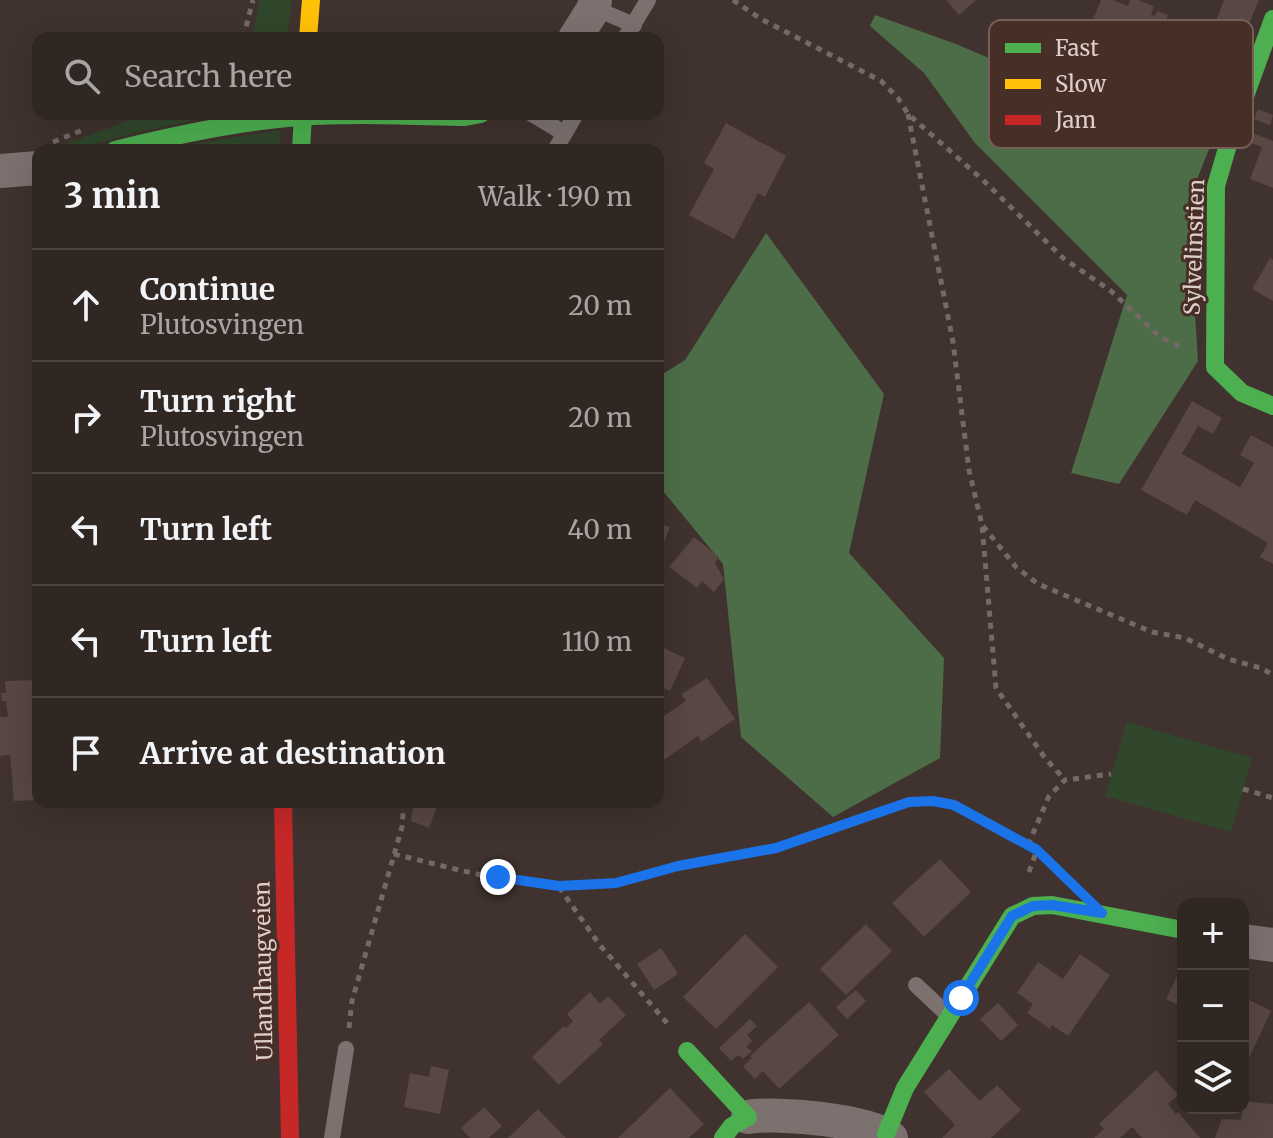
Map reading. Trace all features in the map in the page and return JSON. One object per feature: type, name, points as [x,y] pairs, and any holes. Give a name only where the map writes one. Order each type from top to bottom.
[{"type":"street","points":[[308,32],[311,0]]},
{"type":"street","points":[[578,32],[594,4]]},
{"type":"street","name":"Sylvelinstien","points":[[1253,74],[1273,19]]},
{"type":"street","points":[[138,144],[181,133],[267,120]]},
{"type":"street","points":[[301,144],[303,120]]},
{"type":"street","name":"Sylvelinstien","points":[[1215,367],[1216,186],[1227,148]]},
{"type":"street","points":[[0,171],[32,160]]},
{"type":"street","points":[[1215,367],[1242,393],[1273,406]]},
{"type":"street","name":"Ullandhaugveien","points":[[283,808],[290,1138]]},
{"type":"street","points":[[687,1051],[735,1127],[769,1113],[864,1127],[888,1136],[905,1088],[1012,916],[1033,906],[1052,905],[1177,929]]},
{"type":"street","points":[[1249,942],[1273,945]]},
{"type":"lane","points":[[594,4],[630,31],[648,0]]},
{"type":"lane","points":[[542,120],[564,133]]},
{"type":"lane","points":[[558,144],[572,120]]},
{"type":"lane","points":[[916,985],[949,1016]]},
{"type":"lane","points":[[332,1138],[346,1049]]},
{"type":"path","points":[[245,32],[253,0]]},
{"type":"path","points":[[733,0],[761,19],[881,81],[908,114],[983,180],[1063,258],[1111,291],[1159,336],[1215,367]]},
{"type":"path","points":[[908,114],[953,342],[969,470],[982,525],[996,688],[1045,758],[1065,780]]},
{"type":"path","points":[[63,144],[97,125]]},
{"type":"path","points":[[982,525],[1016,567],[1038,584],[1152,632],[1185,638],[1228,659],[1261,668],[1273,675]]},
{"type":"path","points":[[1028,845],[1049,796],[1065,780],[1111,774]]},
{"type":"path","points":[[1243,789],[1273,798]]},
{"type":"path","points":[[394,854],[527,883],[559,886],[616,883],[678,866],[776,848],[909,802],[933,801],[954,805],[1028,845],[1059,871]]},
{"type":"path","points":[[346,1049],[352,1001],[402,827],[404,808]]},
{"type":"path","points":[[559,886],[599,944],[655,1007],[687,1051]]},
{"type":"green space","points":[[260,0],[292,0],[288,32],[253,32]]},
{"type":"green space","points":[[875,15],[989,58],[989,148],[1209,148],[1188,202],[1198,361],[1119,484],[1071,473],[1127,295],[975,143],[924,73],[870,26]]},
{"type":"green space","points":[[129,120],[195,120],[95,144],[67,144]]},
{"type":"green space","points":[[280,130],[279,144],[193,144]]},
{"type":"green space","points":[[766,233],[884,394],[849,553],[944,658],[940,758],[833,817],[741,737],[723,564],[664,492],[664,373],[685,360]]},
{"type":"green space","points":[[1127,722],[1252,758],[1231,832],[1105,796]]},
{"type":"building","points":[[946,0],[976,0],[959,15]]},
{"type":"building","points":[[1101,0],[1113,0],[1128,6],[1130,0],[1138,0],[1154,6],[1151,15],[1155,16],[1157,11],[1168,15],[1166,20],[1093,20]]},
{"type":"building","points":[[1224,0],[1259,0],[1251,20],[1216,20]]},
{"type":"building","points":[[1258,109],[1273,115],[1270,125],[1254,119]]},
{"type":"building","points":[[726,123],[786,156],[765,197],[758,193],[734,239],[689,215],[714,169],[704,163]]},
{"type":"building","points":[[1253,133],[1273,141],[1273,188],[1250,179],[1262,147],[1253,144]]},
{"type":"building","points":[[1270,258],[1273,260],[1273,301],[1252,289]]},
{"type":"building","points":[[1192,401],[1222,418],[1213,434],[1198,426],[1182,454],[1240,487],[1254,463],[1240,455],[1251,435],[1273,447],[1273,564],[1260,557],[1268,543],[1195,500],[1187,515],[1141,490]]},
{"type":"building","points":[[664,525],[670,527],[664,542]]},
{"type":"building","points":[[694,537],[719,557],[715,563],[724,579],[714,592],[702,581],[697,588],[669,567]]},
{"type":"building","points":[[664,648],[685,658],[670,691],[664,688]]},
{"type":"building","points":[[707,678],[735,719],[701,742],[698,736],[664,760],[664,716],[686,701],[681,694]]},
{"type":"building","points":[[32,680],[32,800],[14,801],[10,755],[0,756],[0,717],[8,717],[6,701],[2,701],[1,693],[6,693],[5,681]]},
{"type":"building","points":[[413,808],[437,808],[429,828],[411,821]]},
{"type":"building","points":[[940,859],[971,892],[924,937],[892,903]]},
{"type":"building","points":[[866,924],[892,951],[846,995],[820,969]]},
{"type":"building","points":[[745,934],[778,967],[716,1029],[683,997]]},
{"type":"building","points":[[661,948],[678,974],[654,990],[637,964]]},
{"type":"building","points":[[1080,954],[1110,975],[1068,1036],[1052,1025],[1050,1029],[1027,1013],[1033,1004],[1017,993],[1038,962],[1063,979]]},
{"type":"building","points":[[1177,976],[1177,1004],[1166,999]]},
{"type":"building","points":[[856,990],[866,1001],[847,1019],[836,1007]]},
{"type":"building","points":[[590,992],[600,1004],[608,996],[626,1015],[599,1040],[603,1044],[559,1085],[532,1057],[573,1021],[567,1014]]},
{"type":"building","points":[[1249,1000],[1271,1011],[1249,1056]]},
{"type":"building","points":[[809,1002],[839,1035],[779,1089],[763,1071],[755,1079],[743,1066],[752,1058],[750,1056]]},
{"type":"building","points":[[998,1003],[1018,1025],[1001,1041],[980,1019]]},
{"type":"building","points":[[750,1019],[757,1026],[747,1035],[752,1041],[746,1047],[752,1051],[743,1059],[738,1055],[731,1061],[719,1048]]},
{"type":"building","points":[[431,1066],[449,1070],[440,1114],[404,1107],[410,1073],[429,1077]]},
{"type":"building","points":[[949,1069],[980,1101],[997,1085],[1021,1110],[991,1138],[942,1138],[955,1125],[924,1092]]},
{"type":"building","points":[[1156,1070],[1177,1094],[1168,1104],[1200,1138],[1142,1138],[1132,1127],[1120,1138],[1094,1138],[1104,1129],[1099,1124]]},
{"type":"building","points":[[670,1088],[704,1124],[689,1138],[618,1138]]},
{"type":"building","points":[[1249,1102],[1273,1104],[1273,1138],[1215,1138],[1222,1119],[1241,1120],[1242,1114],[1249,1114]]},
{"type":"building","points":[[484,1107],[502,1126],[489,1138],[470,1138],[461,1128]]},
{"type":"building","points":[[538,1109],[566,1138],[508,1138]]},
{"type":"traffic: fast","points":[[1253,74],[1273,19]]},
{"type":"traffic: fast","points":[[140,144],[269,120]]},
{"type":"traffic: fast","points":[[301,144],[303,120]]},
{"type":"traffic: fast","points":[[1227,148],[1216,186],[1215,367],[1242,393],[1273,406]]},
{"type":"traffic: fast","points":[[886,1134],[905,1088],[1012,916],[1033,906],[1052,905],[1177,929]]},
{"type":"traffic: fast","points":[[687,1051],[748,1117],[732,1126],[723,1138]]},
{"type":"traffic: slow","points":[[308,32],[311,0]]},
{"type":"traffic: jam","points":[[283,808],[290,1138]]},
{"type":"route","points":[[498,877],[559,886],[616,883],[678,866],[776,848],[909,802],[933,801],[954,805],[1037,850],[1102,913],[1052,905],[1033,906],[1012,916],[961,998]]}]
